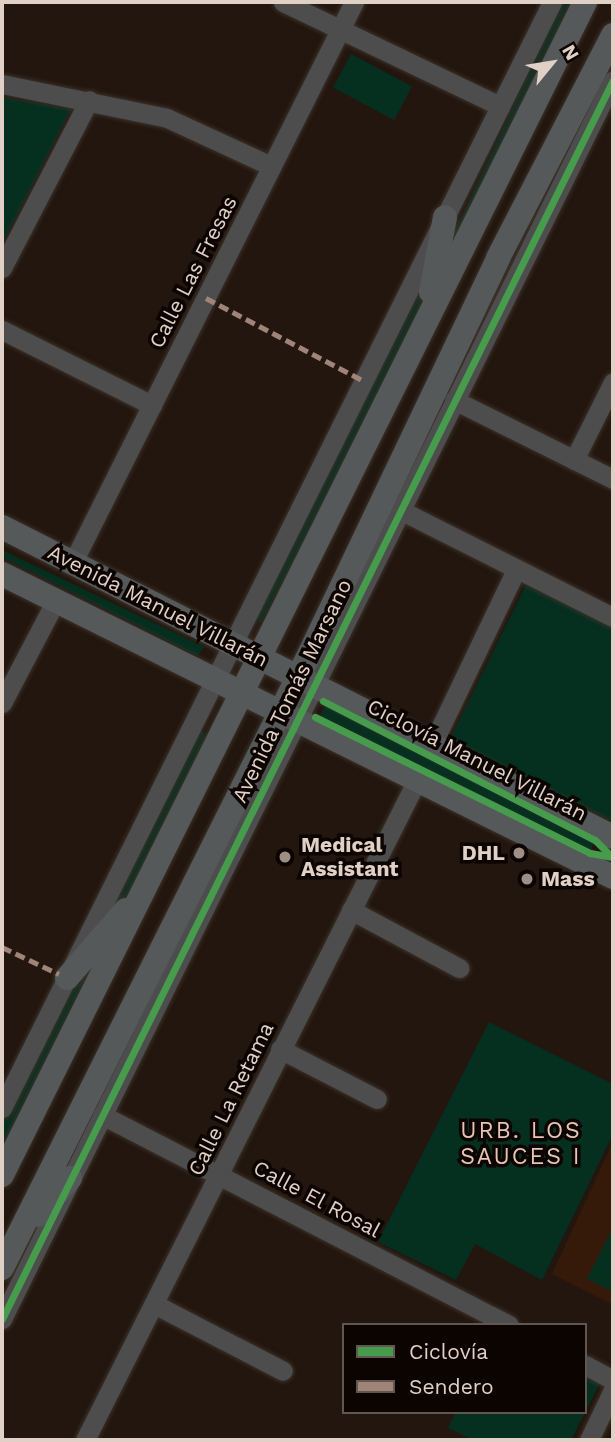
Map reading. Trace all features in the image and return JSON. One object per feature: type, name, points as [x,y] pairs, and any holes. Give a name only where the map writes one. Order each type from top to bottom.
[{"type":"main road","name":"Avenida Tomás Marsano","points":[[2,1175],[150,884],[258,658],[585,2]]},
{"type":"main road","name":"Avenida Tomás Marsano","points":[[2,1268],[106,1082],[290,714],[498,258],[613,35]]},
{"type":"main road","points":[[426,322],[445,217]]},
{"type":"main road","name":"Avenida Manuel Villarán","points":[[2,527],[613,837]]},
{"type":"main road","name":"Avenida Manuel Villarán","points":[[2,574],[290,714],[613,877]]},
{"type":"main road","points":[[67,978],[150,884]]},
{"type":"main road","points":[[17,1238],[70,1178]]},
{"type":"street","points":[[283,2],[341,27],[500,106]]},
{"type":"street","name":"Calle Las Fresas","points":[[73,562],[354,2]]},
{"type":"street","points":[[2,1108],[552,2]]},
{"type":"street","name":"Avenida Tomás Marsano","points":[[306,681],[400,510],[613,79]]},
{"type":"street","points":[[2,84],[167,118],[271,166]]},
{"type":"street","points":[[2,268],[89,100]]},
{"type":"street","points":[[2,330],[152,405]]},
{"type":"street","points":[[573,460],[613,382]]},
{"type":"street","points":[[454,400],[613,480]]},
{"type":"street","points":[[400,510],[613,617]]},
{"type":"street","points":[[432,745],[516,570]]},
{"type":"street","points":[[2,703],[55,600]]},
{"type":"street","name":"Calle La Retama","points":[[85,1440],[418,778]]},
{"type":"street","points":[[351,911],[458,968]]},
{"type":"street","points":[[280,1049],[377,1099]]},
{"type":"street","name":"Avenida Tomás Marsano","points":[[2,1319],[102,1115],[106,1082]]},
{"type":"street","name":"Calle El Rosal","points":[[102,1115],[505,1323]]},
{"type":"street","points":[[154,1304],[283,1371]]},
{"type":"street","points":[[587,1366],[613,1380]]},
{"type":"street","points":[[589,1440],[613,1390]]},
{"type":"shaded area","points":[[613,1142],[613,1305],[552,1274]]},
{"type":"green space","points":[[562,2],[576,2],[448,259],[443,256]]},
{"type":"green space","points":[[351,54],[412,86],[394,120],[333,88]]},
{"type":"green space","points":[[2,97],[71,109],[2,244]]},
{"type":"green space","points":[[426,275],[416,326],[261,623],[254,619]]},
{"type":"green space","points":[[2,550],[204,647],[198,656],[2,557]]},
{"type":"green space","points":[[526,585],[613,627],[613,822],[450,739]]},
{"type":"green space","points":[[325,706],[594,843],[589,853],[320,716]]},
{"type":"green space","points":[[199,730],[207,734],[140,883],[97,932]]},
{"type":"green space","points":[[101,949],[2,1154],[2,1120],[67,984]]},
{"type":"green space","points":[[489,1022],[613,1084],[613,1134],[542,1280],[475,1244],[456,1280],[378,1242]]},
{"type":"green space","points":[[613,1228],[613,1292],[587,1279]]},
{"type":"green space","points":[[587,1373],[601,1381],[587,1409]]},
{"type":"green space","points":[[455,1414],[584,1414],[571,1440],[473,1440],[448,1428]]},
{"type":"marked path","points":[[206,298],[364,381]]},
{"type":"marked path","points":[[2,947],[59,974]]},
{"type":"cycle path","points":[[2,1319],[613,80]]},
{"type":"cycle path","name":"Ciclovía Manuel Villarán","points":[[323,701],[595,840],[611,856]]},
{"type":"cycle path","points":[[315,717],[590,853],[613,857]]},
{"type":"place","name":"DHL","points":[[519,853]]},
{"type":"place","name":"Medical Assistant","points":[[285,857]]},
{"type":"place","name":"Mass","points":[[527,879]]},
{"type":"district","name":"URB. LOS SAUCES I","points":[[521,1144]]}]
